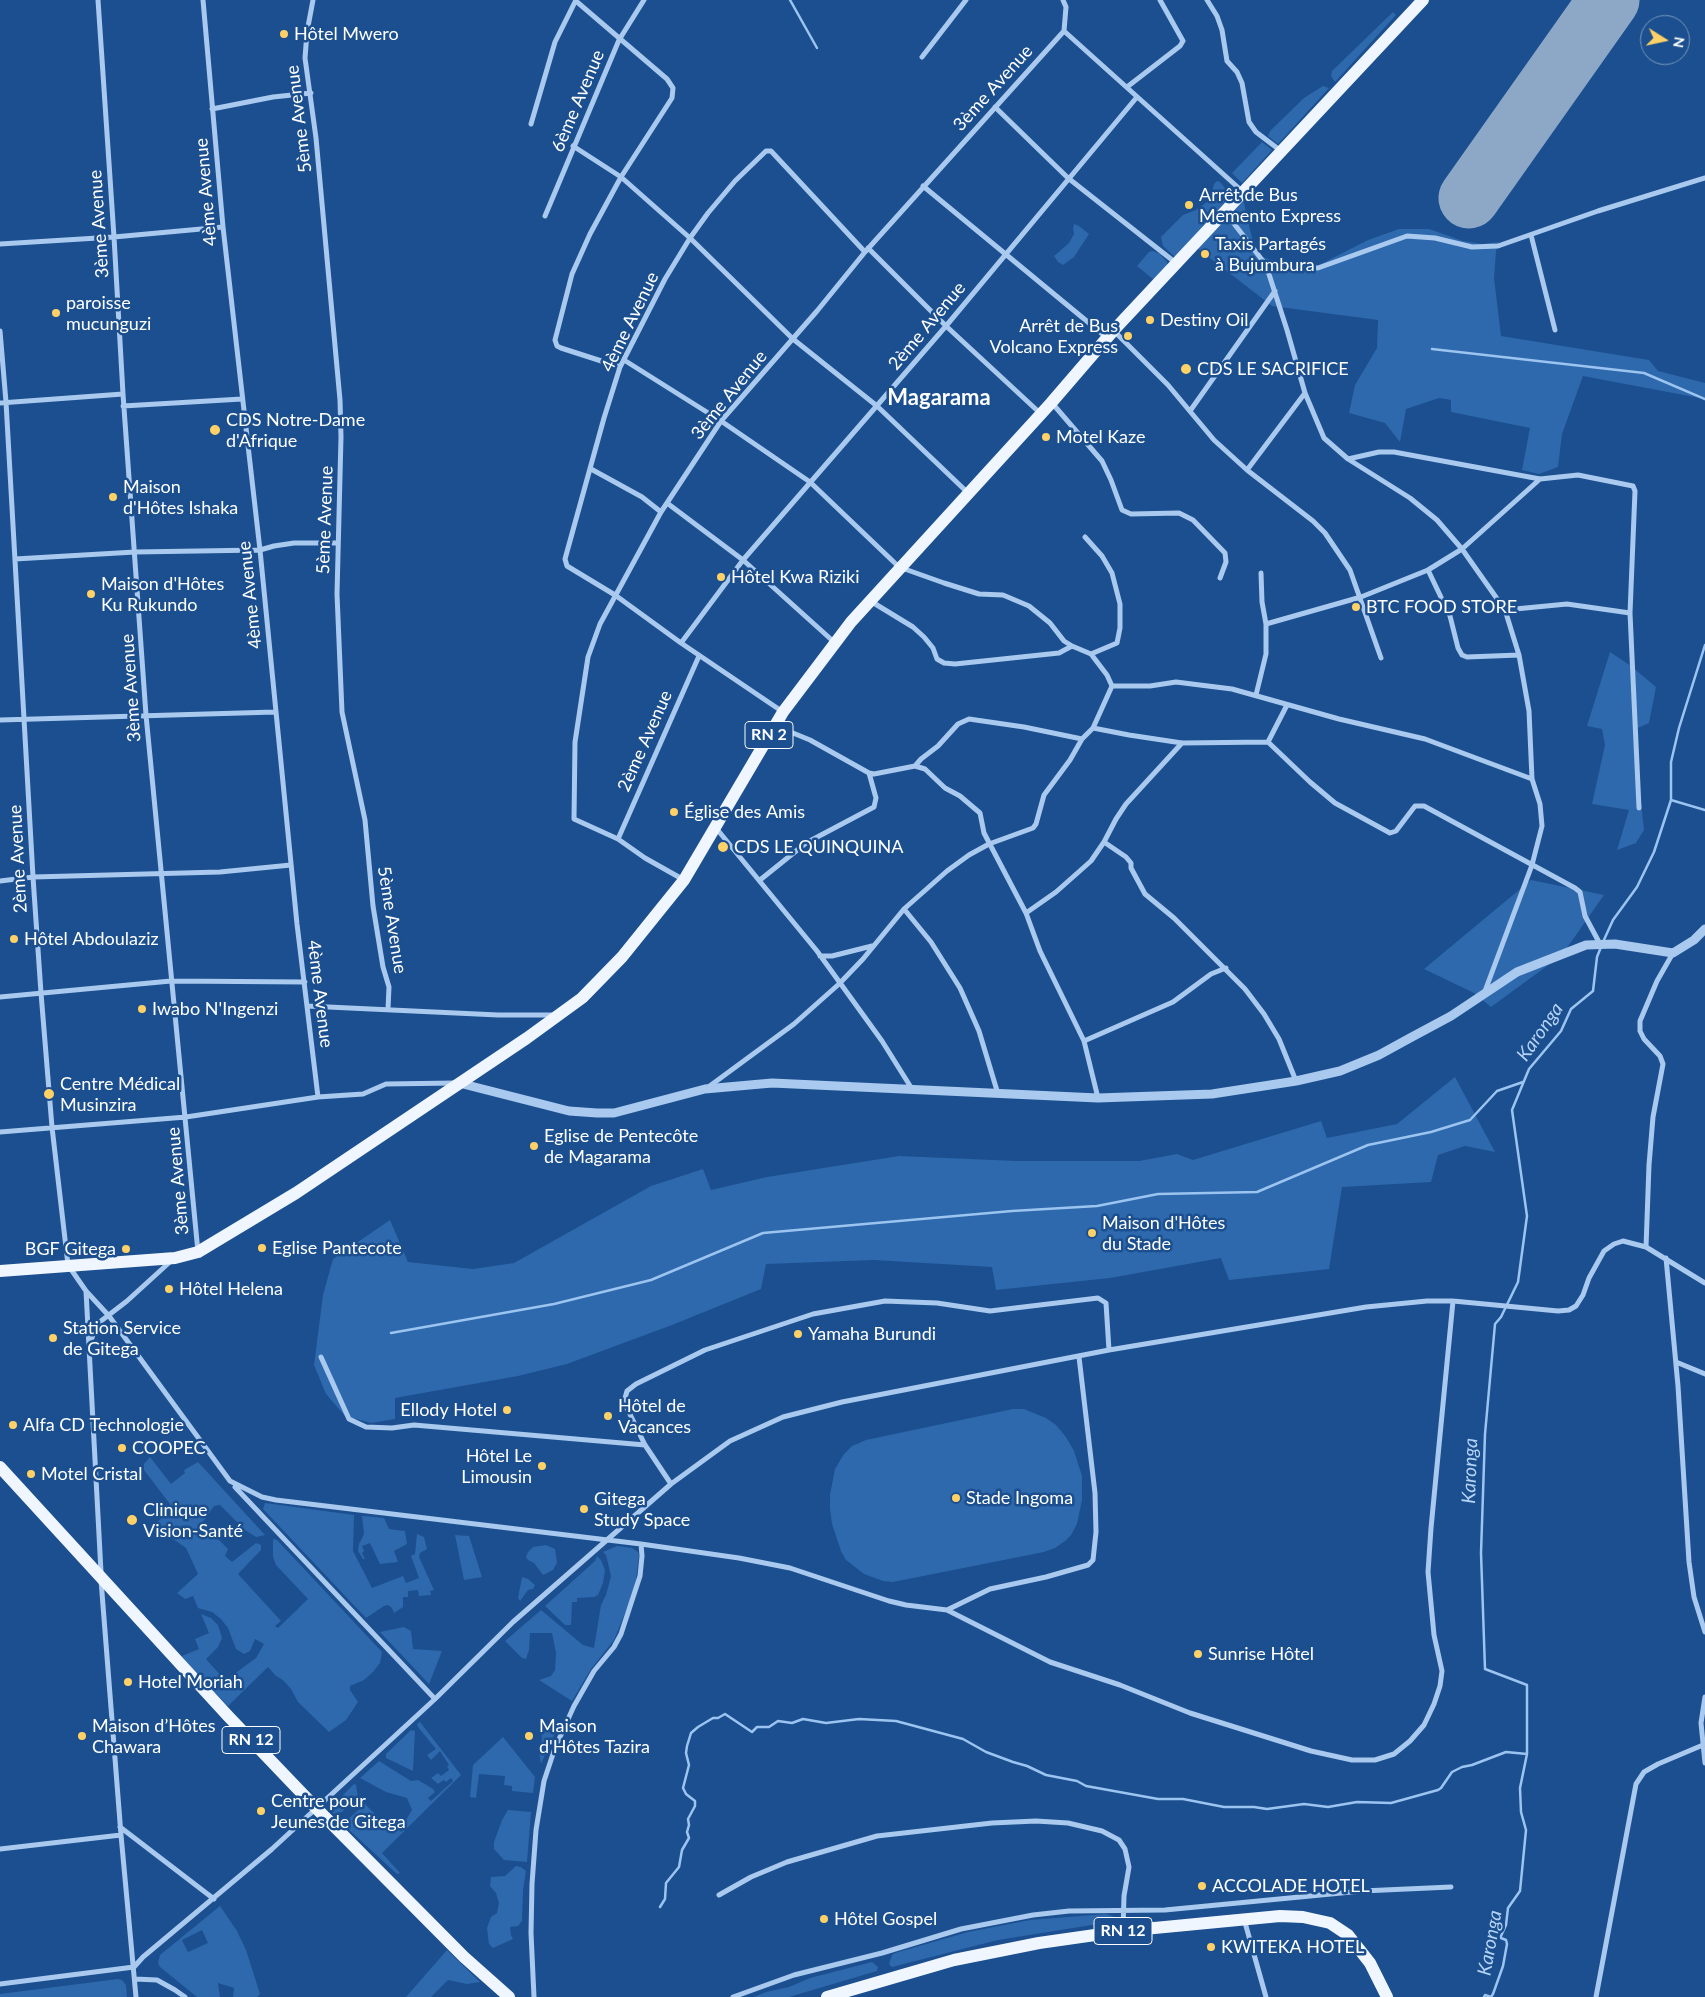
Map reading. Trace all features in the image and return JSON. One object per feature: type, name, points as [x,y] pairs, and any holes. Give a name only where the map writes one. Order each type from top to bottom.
[{"type":"main road","name":"RN 2","points":[[0,1271],[175,1258],[198,1252],[296,1193],[561,1015],[582,998],[622,957],[684,880],[783,712],[834,642],[869,600],[1052,402],[1110,335],[1419,1]]},
{"type":"main road","name":"RN 12","points":[[1,1470],[228,1716],[317,1809],[464,1957],[509,1997]]},
{"type":"main road","name":"RN 12","points":[[827,1997],[954,1960],[1039,1943],[1123,1931],[1280,1916],[1303,1917],[1330,1923],[1348,1935],[1370,1962],[1387,1997]]},
{"type":"street","name":"3ème Avenue","points":[[98,0],[146,714],[198,1252]]},
{"type":"street","name":"4ème Avenue","points":[[203,0],[223,227],[260,550],[291,865],[318,1097]]},
{"type":"street","name":"5ème Avenue","points":[[313,0],[307,32],[305,58],[311,93],[340,400],[341,437],[337,594],[342,712],[364,820],[373,906],[389,987],[388,1009]]},
{"type":"street","points":[[531,124],[555,42],[576,0],[619,40],[667,79],[673,88],[672,98],[621,177],[590,234],[572,274],[556,340],[557,346],[620,367]]},
{"type":"street","name":"6ème Avenue","points":[[545,216],[619,40],[644,0]]},
{"type":"street","points":[[922,57],[966,0]]},
{"type":"street","points":[[1063,0],[1066,7],[1064,31],[1243,192]]},
{"type":"street","points":[[1127,87],[1183,42],[1160,0]]},
{"type":"street","points":[[1207,0],[1217,16],[1222,30],[1227,61],[1237,72],[1242,83],[1249,122],[1256,132],[1281,151]]},
{"type":"street","name":"3ème Avenue","points":[[684,880],[618,839],[576,821],[573,815],[575,742],[588,657],[600,624],[661,512],[721,420],[793,339],[923,186],[1064,31]]},
{"type":"street","points":[[212,109],[273,97],[311,93]]},
{"type":"street","name":"2ème Avenue","points":[[681,643],[743,560],[946,326],[1137,97]]},
{"type":"street","points":[[995,107],[1068,178],[1177,264]]},
{"type":"street","points":[[574,146],[621,177],[690,238],[793,339],[877,406],[967,492]]},
{"type":"street","name":"4ème Avenue","points":[[615,595],[565,563],[604,418],[620,367],[665,279],[708,213],[735,181],[766,151],[771,151],[867,250]]},
{"type":"street","points":[[1266,265],[1318,268],[1407,236],[1435,238],[1472,247],[1498,246],[1598,211],[1705,178]]},
{"type":"street","points":[[923,186],[1110,335],[1168,385],[1214,440],[1247,470],[1304,514],[1325,533],[1350,570],[1381,658]]},
{"type":"street","points":[[1225,212],[1266,265],[1304,393],[1324,438],[1348,459],[1422,507],[1437,520],[1462,549],[1505,610],[1520,655],[1529,711],[1532,779],[1540,804],[1542,821],[1541,836],[1484,994]]},
{"type":"street","points":[[0,244],[114,237],[223,227]]},
{"type":"street","points":[[1531,235],[1555,330]]},
{"type":"street","points":[[867,250],[1041,414]]},
{"type":"street","points":[[1190,411],[1275,291]]},
{"type":"street","name":"2ème Avenue","points":[[0,331],[41,993],[52,1127],[68,1266]]},
{"type":"street","points":[[624,360],[721,420],[810,482],[899,567],[979,594],[1003,594],[1029,606],[1050,623],[1064,641],[1091,654],[1107,674],[1112,686],[1093,728],[1082,739],[1070,760],[1044,795],[1036,824],[1033,828],[989,844],[947,871],[904,909],[863,959],[839,984],[794,1024],[705,1089]]},
{"type":"street","points":[[1247,470],[1304,393]]},
{"type":"street","points":[[3,402],[123,394]]},
{"type":"street","points":[[124,406],[242,399]]},
{"type":"street","points":[[1052,402],[1102,461],[1122,510],[1131,514],[1178,513],[1193,520],[1225,553],[1226,562],[1220,578]]},
{"type":"street","points":[[1348,459],[1379,452],[1394,452],[1540,479],[1578,475],[1633,486],[1635,491],[1630,613],[1638,808]]},
{"type":"street","points":[[591,469],[642,496],[661,512]]},
{"type":"street","points":[[1266,624],[1361,597],[1428,570],[1462,549],[1540,479]]},
{"type":"street","points":[[668,503],[743,560],[834,642]]},
{"type":"street","points":[[1084,537],[1102,556],[1112,573],[1120,604],[1120,628],[1116,643],[1091,654]]},
{"type":"street","points":[[15,559],[135,552],[260,550],[274,546],[294,544],[337,543]]},
{"type":"street","points":[[1428,570],[1450,616],[1458,648],[1462,655],[1467,657],[1520,655]]},
{"type":"street","points":[[1256,695],[1266,654],[1266,624],[1262,602],[1261,574]]},
{"type":"street","points":[[615,595],[699,656],[783,712]]},
{"type":"street","points":[[869,600],[913,627],[934,648],[937,659],[944,663],[955,664],[1059,653],[1072,646]]},
{"type":"street","points":[[1505,610],[1567,604],[1630,613]]},
{"type":"street","name":"2ème Avenue","points":[[618,839],[699,656]]},
{"type":"street","points":[[1112,686],[1141,686],[1176,682],[1232,689],[1287,706],[1425,739],[1532,779]]},
{"type":"street","points":[[1268,742],[1287,706]]},
{"type":"street","points":[[0,720],[146,714],[275,712]]},
{"type":"street","points":[[916,766],[958,724],[969,718],[1082,739]]},
{"type":"street","points":[[775,725],[810,740],[869,773],[874,774],[916,766],[925,770],[945,788],[960,796],[977,810],[982,818],[984,833],[989,844],[1026,913],[1040,951],[1084,1041],[1098,1098]]},
{"type":"street","points":[[1093,728],[1182,743],[1268,742],[1335,803],[1390,833],[1396,831],[1415,806],[1419,805],[1580,892],[1585,916],[1600,944]]},
{"type":"street","points":[[1026,913],[1073,878],[1090,861],[1104,842],[1116,818],[1126,804],[1182,743]]},
{"type":"street","points":[[760,880],[806,843],[874,807],[876,798],[869,773]]},
{"type":"street","points":[[715,826],[820,956],[882,1041],[913,1089]]},
{"type":"street","points":[[1104,842],[1126,857],[1132,864],[1131,868],[1145,894],[1174,918],[1226,968],[1264,1014],[1279,1039],[1296,1082]]},
{"type":"street","points":[[0,881],[33,877],[220,872],[291,865]]},
{"type":"street","points":[[904,909],[931,942],[960,988],[978,1032],[998,1094]]},
{"type":"street","points":[[1646,1247],[1649,1165],[1654,1116],[1663,1064],[1660,1056],[1640,1032],[1640,1021],[1673,953],[1694,940],[1705,929]]},
{"type":"street","points":[[0,1132],[186,1117],[318,1097],[363,1094],[378,1086],[398,1083],[459,1083],[569,1111],[597,1113],[614,1113],[705,1089],[772,1083],[1098,1098],[1212,1094],[1296,1082],[1340,1071],[1379,1055],[1451,1016],[1517,972],[1586,945],[1600,944],[1673,953]]},
{"type":"street","points":[[820,956],[832,956],[872,946]]},
{"type":"street","points":[[1084,1041],[1173,1002],[1212,974],[1226,968]]},
{"type":"street","points":[[0,997],[171,981],[305,982]]},
{"type":"street","points":[[307,1006],[498,1015],[561,1015]]},
{"type":"street","points":[[0,1984],[134,1967],[143,1957],[214,1899],[317,1809],[435,1699],[513,1622],[671,1484],[730,1441],[784,1417],[842,1402],[1109,1350],[1366,1307],[1453,1301],[1558,1311],[1569,1310],[1576,1306],[1583,1295],[1589,1278],[1604,1252],[1614,1244],[1623,1241],[1646,1247],[1705,1283]]},
{"type":"street","points":[[89,1359],[89,1346],[92,1335],[101,1321],[175,1258]]},
{"type":"street","points":[[1666,1258],[1676,1362],[1689,1562],[1694,1598],[1705,1632]]},
{"type":"street","points":[[68,1266],[86,1291],[109,1316],[230,1481],[435,1699]]},
{"type":"street","points":[[86,1291],[101,1578],[120,1827],[136,1997]]},
{"type":"street","points":[[671,1484],[645,1444],[624,1402],[630,1387],[705,1350],[813,1314],[885,1302],[937,1303],[990,1311],[1098,1298],[1106,1302],[1109,1350]]},
{"type":"street","points":[[230,1481],[251,1492],[276,1500],[641,1544],[781,1566],[808,1573],[889,1601],[946,1610],[1050,1662],[1190,1713],[1310,1751],[1352,1760],[1375,1760],[1394,1754],[1410,1741],[1424,1725],[1434,1704],[1442,1671],[1434,1635],[1428,1572],[1453,1301]]},
{"type":"street","points":[[321,1357],[349,1419],[366,1427],[392,1428],[414,1424],[645,1444]]},
{"type":"street","points":[[946,1610],[990,1589],[1046,1577],[1088,1565],[1093,1560],[1096,1532],[1095,1493],[1079,1357]]},
{"type":"street","points":[[1676,1362],[1705,1374]]},
{"type":"street","points":[[534,1997],[531,1934],[532,1884],[535,1838],[544,1782],[554,1748],[574,1706],[594,1671],[614,1647],[620,1634],[640,1576],[641,1544]]},
{"type":"street","points":[[1705,1697],[1701,1724],[1705,1763]]},
{"type":"street","points":[[1596,1997],[1636,1784],[1644,1772],[1703,1745]]},
{"type":"street","points":[[719,1896],[733,1886],[767,1870],[858,1840],[900,1833],[992,1823],[1036,1821],[1086,1826],[1102,1831],[1119,1840],[1125,1849],[1129,1866],[1123,1911],[1123,1931]]},
{"type":"street","points":[[120,1827],[214,1899]]},
{"type":"street","points":[[0,1849],[121,1835]]},
{"type":"street","points":[[733,1997],[794,1975],[999,1921],[1069,1911],[1165,1910],[1362,1891],[1451,1887]]},
{"type":"street","points":[[1243,1919],[1266,1997]]},
{"type":"street","points":[[135,1979],[157,1980],[185,1997]]},
{"type":"shaded area","points":[[1393,12],[1396,15],[1335,82],[1331,76],[1332,71]]},
{"type":"shaded area","points":[[1323,86],[1329,88],[1278,144],[1268,136],[1270,131],[1304,98]]},
{"type":"shaded area","points":[[1262,142],[1272,150],[1242,183],[1232,173]]},
{"type":"shaded area","points":[[1217,181],[1231,195],[1175,257],[1163,246],[1161,237],[1183,215],[1196,210],[1210,199],[1214,184]]},
{"type":"shaded area","points":[[1243,199],[1255,251],[1262,257],[1292,266],[1317,266],[1368,240],[1399,229],[1429,229],[1463,241],[1482,244],[1499,242],[1496,251],[1494,278],[1501,336],[1649,360],[1658,371],[1705,383],[1705,399],[1583,376],[1562,434],[1558,467],[1539,474],[1522,470],[1530,428],[1451,412],[1451,400],[1439,398],[1406,409],[1400,442],[1385,423],[1349,413],[1355,385],[1377,348],[1378,320],[1272,306],[1197,248]]},
{"type":"shaded area","points":[[1074,224],[1089,234],[1074,257],[1063,265],[1054,256],[1069,243],[1074,234]]},
{"type":"shaded area","points":[[1153,251],[1160,254],[1167,262],[1167,266],[1154,280],[1137,266],[1149,252]]},
{"type":"shaded area","points":[[1610,652],[1631,666],[1656,687],[1649,723],[1633,730],[1644,830],[1636,843],[1617,850],[1629,810],[1592,804],[1605,745],[1602,729],[1587,726]]},
{"type":"shaded area","points":[[1531,880],[1604,895],[1562,955],[1491,1007],[1474,993],[1424,969]]},
{"type":"shaded area","points":[[1455,1077],[1495,1152],[1465,1146],[1438,1155],[1431,1182],[1342,1187],[1329,1269],[1229,1280],[1221,1258],[1110,1278],[996,1290],[992,1267],[874,1260],[766,1264],[761,1289],[672,1325],[567,1364],[518,1376],[395,1398],[395,1419],[371,1423],[345,1416],[326,1394],[314,1365],[323,1295],[333,1259],[390,1220],[408,1262],[473,1269],[514,1263],[651,1186],[703,1169],[711,1190],[767,1177],[899,1156],[1016,1161],[1139,1161],[1177,1154],[1193,1160],[1321,1121],[1327,1138],[1397,1124]]},
{"type":"shaded area","name":"Stade Ingoma","points":[[1013,1409],[1024,1409],[1046,1418],[1056,1425],[1074,1451],[1082,1476],[1082,1500],[1077,1524],[1065,1541],[1055,1548],[1044,1552],[893,1582],[883,1581],[864,1574],[846,1560],[832,1524],[830,1495],[835,1469],[844,1454],[852,1446],[866,1440]]},
{"type":"shaded area","points":[[150,1457],[171,1484],[185,1473],[184,1470],[198,1462],[265,1535],[256,1537],[245,1530],[220,1505],[214,1506],[202,1523],[228,1549],[225,1556],[232,1562],[256,1543],[261,1545],[261,1550],[238,1574],[281,1621],[275,1626],[278,1628],[308,1599],[276,1565],[273,1557],[273,1539],[277,1540],[382,1652],[380,1663],[373,1672],[364,1680],[350,1686],[350,1690],[358,1702],[346,1720],[329,1732],[298,1702],[291,1689],[268,1667],[228,1706],[185,1662],[182,1656],[199,1649],[195,1639],[209,1633],[201,1614],[211,1618],[218,1625],[222,1638],[218,1647],[206,1659],[222,1677],[230,1677],[256,1658],[264,1644],[255,1639],[250,1651],[244,1654],[236,1649],[228,1628],[221,1619],[212,1612],[198,1608],[193,1596],[185,1599],[177,1593],[198,1574],[186,1548],[155,1524],[173,1508],[144,1470],[144,1464]]},
{"type":"shaded area","points":[[265,1503],[354,1515],[353,1551],[372,1588],[403,1576],[406,1583],[419,1578],[411,1556],[415,1554],[417,1534],[424,1537],[427,1549],[420,1553],[419,1557],[434,1590],[430,1591],[431,1595],[419,1596],[418,1590],[408,1591],[408,1597],[403,1597],[403,1607],[394,1613],[388,1605],[366,1618],[263,1509]]},
{"type":"shaded area","points":[[362,1516],[384,1518],[389,1529],[405,1531],[407,1544],[394,1551],[398,1562],[380,1564],[370,1543],[362,1546],[364,1551],[362,1553],[365,1559],[363,1559],[358,1551],[364,1534]]},
{"type":"shaded area","points":[[455,1535],[469,1536],[482,1577],[464,1580]]},
{"type":"shaded area","points":[[546,1545],[555,1549],[557,1563],[553,1570],[543,1575],[534,1563],[526,1557],[533,1547]]},
{"type":"shaded area","points":[[617,1546],[632,1548],[639,1555],[632,1596],[614,1640],[591,1669],[572,1701],[539,1680],[551,1676],[555,1670],[556,1653],[552,1633],[530,1633],[529,1650],[526,1659],[522,1658],[505,1641],[541,1610],[583,1645],[594,1648],[601,1605],[611,1576],[606,1555],[603,1552]]},
{"type":"shaded area","points":[[597,1556],[605,1570],[603,1583],[598,1595],[577,1598],[577,1602],[572,1602],[571,1625],[565,1625],[545,1606],[595,1561]]},
{"type":"shaded area","points":[[522,1577],[535,1585],[533,1589],[528,1590],[520,1601],[518,1598]]},
{"type":"shaded area","points":[[404,1627],[411,1631],[413,1649],[442,1651],[429,1684],[380,1632]]},
{"type":"shaded area","points":[[540,1721],[559,1724],[541,1764],[539,1752],[542,1738]]},
{"type":"shaded area","points":[[420,1722],[461,1775],[382,1853],[400,1873],[397,1874],[347,1828],[344,1823],[365,1804],[387,1826],[392,1821],[401,1832],[404,1829],[400,1824],[406,1820],[412,1810],[407,1798],[386,1792],[360,1778],[379,1761],[411,1781],[418,1780],[433,1789],[435,1792],[428,1798],[431,1801],[453,1781],[451,1778],[446,1782],[444,1780],[438,1784],[431,1778],[438,1773],[441,1776],[449,1770],[447,1766],[449,1765],[440,1751],[431,1760],[427,1755],[436,1749],[418,1727],[417,1724]]},
{"type":"shaded area","points":[[411,1730],[415,1731],[413,1771],[386,1758],[386,1754]]},
{"type":"shaded area","points":[[503,1737],[535,1777],[533,1793],[512,1791],[512,1786],[504,1785],[505,1776],[479,1774],[476,1798],[470,1797],[473,1765]]},
{"type":"shaded area","points":[[354,1784],[356,1785],[358,1797],[342,1812],[334,1814],[332,1806]]},
{"type":"shaded area","points":[[508,1810],[531,1812],[527,1862],[504,1860],[494,1849],[494,1842]]},
{"type":"shaded area","points":[[516,1866],[526,1871],[522,1921],[518,1926],[510,1927],[513,1939],[493,1948],[489,1944],[487,1928],[491,1917],[497,1913],[499,1903],[496,1893],[490,1886],[491,1877],[505,1876]]},
{"type":"shaded area","points":[[220,1906],[237,1931],[246,1950],[260,1994],[257,1997],[233,1997],[234,1988],[218,1983],[220,1997],[197,1997],[160,1967],[158,1963],[160,1955]],"holes":[[[202,1930],[208,1943],[188,1952],[182,1940]]]},
{"type":"shaded area","points":[[1106,1914],[1115,1917],[1117,1921],[998,1940],[892,1967],[889,1964],[892,1955],[895,1953],[968,1932],[1030,1920]]},
{"type":"shaded area","points":[[447,1950],[480,1982],[467,1984],[448,1980],[431,1997],[406,1997]]},
{"type":"shaded area","points":[[872,1962],[878,1967],[877,1971],[789,1997],[754,1997],[766,1992],[789,1987],[810,1978]]},
{"type":"shaded area","points":[[122,1980],[126,1985],[127,1997],[0,1997],[0,1994]]},
{"type":"waterway","points":[[790,0],[817,48]]},
{"type":"waterway","points":[[1432,349],[1644,373],[1705,399]]},
{"type":"waterway","name":"Karonga","points":[[1603,942],[1613,920],[1637,887],[1654,852],[1671,800],[1671,762],[1679,728],[1705,645]]},
{"type":"waterway","points":[[1671,800],[1705,810]]},
{"type":"waterway","name":"Karonga","points":[[1484,1997],[1485,1995],[1491,1997],[1493,1994],[1503,1966],[1507,1944],[1506,1940],[1501,1938],[1501,1936],[1506,1925],[1508,1908],[1520,1891],[1526,1830],[1521,1812],[1520,1788],[1527,1754],[1527,1685],[1485,1669],[1481,1553],[1485,1434],[1495,1324],[1501,1317],[1518,1282],[1527,1216],[1512,1110],[1529,1069],[1561,1031],[1571,1009],[1593,991],[1597,957],[1601,947]]},
{"type":"waterway","points":[[391,1333],[554,1304],[651,1280],[763,1233],[1012,1211],[1097,1206],[1158,1194],[1257,1192],[1368,1145],[1431,1132],[1470,1120],[1497,1091],[1523,1082]]},
{"type":"waterway","points":[[660,1907],[665,1899],[666,1883],[679,1867],[682,1850],[689,1838],[687,1832],[688,1819],[695,1806],[695,1801],[686,1794],[683,1788],[689,1765],[686,1753],[691,1733],[713,1718],[718,1718],[725,1714],[752,1732],[757,1727],[769,1727],[778,1721],[792,1723],[803,1719],[826,1723],[859,1719],[896,1721],[963,1739],[986,1752],[1027,1766],[1046,1775],[1077,1781],[1086,1786],[1158,1799],[1183,1799],[1224,1807],[1267,1809],[1304,1804],[1328,1807],[1357,1802],[1391,1803],[1438,1790],[1452,1772],[1462,1767],[1506,1752],[1527,1754]]},
{"type":"runway","points":[[1469,198],[1609,0]]},
{"type":"place","name":"Hôtel Mwero","points":[[284,34]]},
{"type":"place","name":"Arrêt de Bus Memento Express","points":[[1189,205]]},
{"type":"place","name":"Taxis Partagés à Bujumbura","points":[[1205,254]]},
{"type":"place","name":"paroisse mucunguzi","points":[[56,313]]},
{"type":"place","name":"Destiny Oil","points":[[1150,320]]},
{"type":"place","name":"Arrêt de Bus Volcano Express","points":[[1128,336]]},
{"type":"place","name":"CDS LE SACRIFICE","points":[[1186,369]]},
{"type":"place","name":"CDS Notre-Dame d'Afrique","points":[[215,430]]},
{"type":"place","name":"Motel Kaze","points":[[1046,437]]},
{"type":"place","name":"Maison d'Hôtes Ishaka","points":[[113,497]]},
{"type":"place","name":"Hôtel Kwa Riziki","points":[[721,577]]},
{"type":"place","name":"Maison d'Hôtes Ku Rukundo","points":[[91,594]]},
{"type":"place","name":"BTC FOOD STORE","points":[[1356,607]]},
{"type":"place","name":"Église des Amis","points":[[674,812]]},
{"type":"place","name":"CDS LE QUINQUINA","points":[[723,847]]},
{"type":"place","name":"Hôtel Abdoulaziz","points":[[14,939]]},
{"type":"place","name":"Iwabo N'Ingenzi","points":[[142,1009]]},
{"type":"place","name":"Centre Médical Musinzira","points":[[49,1094]]},
{"type":"place","name":"Eglise de Pentecôte de Magarama","points":[[534,1146]]},
{"type":"place","name":"Maison d'Hôtes du Stade","points":[[1092,1233]]},
{"type":"place","name":"Eglise Pantecote","points":[[262,1248]]},
{"type":"place","name":"BGF Gitega","points":[[126,1249]]},
{"type":"place","name":"Hôtel Helena","points":[[169,1289]]},
{"type":"place","name":"Yamaha Burundi","points":[[798,1334]]},
{"type":"place","name":"Station Service de Gitega","points":[[53,1338]]},
{"type":"place","name":"Ellody Hotel","points":[[507,1410]]},
{"type":"place","name":"Hôtel de Vacances","points":[[608,1416]]},
{"type":"place","name":"Alfa CD Technologie","points":[[13,1425]]},
{"type":"place","name":"COOPEC","points":[[122,1448]]},
{"type":"place","name":"Hôtel Le Limousin","points":[[542,1466]]},
{"type":"place","name":"Motel Cristal","points":[[31,1474]]},
{"type":"place","name":"Stade Ingoma","points":[[956,1498]]},
{"type":"place","name":"Gitega Study Space","points":[[584,1509]]},
{"type":"place","name":"Clinique Vision-Santé","points":[[132,1520]]},
{"type":"place","name":"Sunrise Hôtel","points":[[1198,1654]]},
{"type":"place","name":"Hotel Moriah","points":[[128,1682]]},
{"type":"place","name":"Maison d’Hôtes Chawara","points":[[82,1736]]},
{"type":"place","name":"Maison d'Hôtes Tazira","points":[[529,1736]]},
{"type":"place","name":"Centre pour Jeunes de Gitega","points":[[261,1811]]},
{"type":"place","name":"ACCOLADE HOTEL","points":[[1202,1886]]},
{"type":"place","name":"Hôtel Gospel","points":[[824,1919]]},
{"type":"place","name":"KWITEKA HOTEL","points":[[1211,1947]]},
{"type":"district","name":"Magarama","points":[[939,398]]}]
